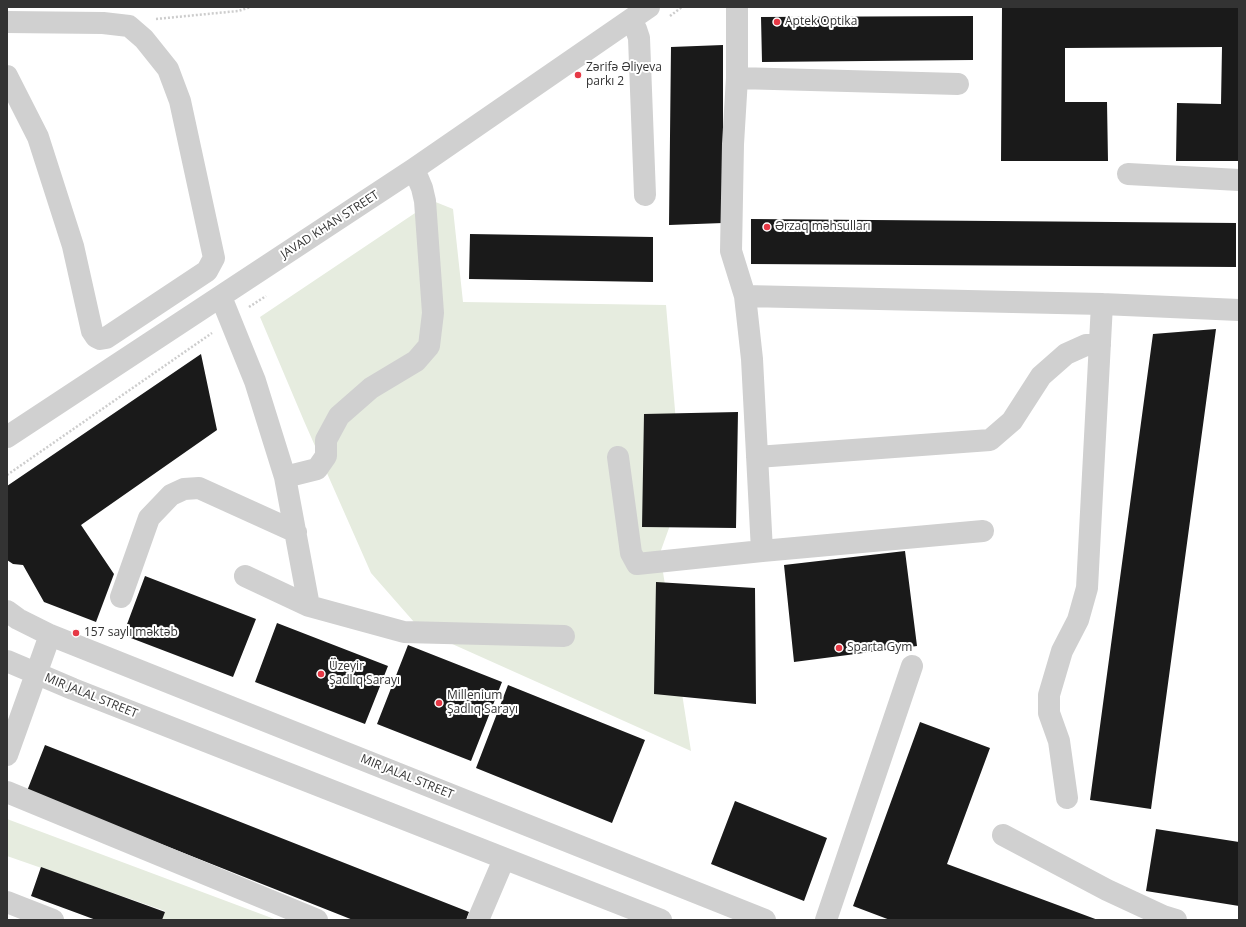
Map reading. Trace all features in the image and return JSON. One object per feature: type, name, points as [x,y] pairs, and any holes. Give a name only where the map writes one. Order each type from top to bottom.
[{"type":"street","name":"JAVAD KHAN STREET","points":[[7,437],[414,169],[649,7]]},
{"type":"street","points":[[737,7],[737,78],[733,144],[731,251],[745,296],[752,359],[762,550]]},
{"type":"street","points":[[630,21],[636,28],[639,38],[645,195]]},
{"type":"street","points":[[7,22],[102,23],[129,26],[144,39],[168,69],[180,102],[214,258],[207,271],[106,338],[100,339],[96,337],[92,331],[73,246],[38,138],[14,105],[7,76]]},
{"type":"street","points":[[737,78],[958,84]]},
{"type":"street","points":[[285,477],[317,469],[326,456],[326,440],[339,416],[371,388],[416,361],[429,346],[433,313],[425,202],[422,188],[414,169]]},
{"type":"street","points":[[1128,174],[1239,180]]},
{"type":"street","points":[[220,296],[255,381],[285,477],[309,606]]},
{"type":"street","points":[[745,296],[1102,304],[1239,310]]},
{"type":"street","points":[[1067,798],[1059,741],[1049,713],[1049,695],[1062,651],[1078,620],[1087,588],[1102,304]]},
{"type":"street","points":[[757,457],[990,440],[1012,421],[1041,376],[1066,354],[1086,344],[1100,345]]},
{"type":"street","points":[[618,457],[631,553],[636,564],[762,550],[983,531]]},
{"type":"street","points":[[121,597],[149,518],[171,495],[184,489],[199,488],[296,532]]},
{"type":"street","points":[[245,576],[309,606],[404,632],[564,636]]},
{"type":"street","name":"MIR JALAL STREET","points":[[7,611],[18,619],[50,635],[765,920]]},
{"type":"street","points":[[7,755],[50,635]]},
{"type":"street","name":"MIR JALAL STREET","points":[[7,661],[35,674],[661,920]]},
{"type":"street","points":[[826,920],[912,666]]},
{"type":"street","points":[[7,792],[317,920]]},
{"type":"street","points":[[1003,836],[1107,890],[1163,916],[1176,920]]},
{"type":"street","points":[[478,920],[504,859]]},
{"type":"street","points":[[7,902],[54,920]]},
{"type":"path","points":[[129,26],[150,20],[238,11],[251,7]]},
{"type":"shaded area","points":[[433,201],[453,209],[463,302],[666,305],[682,492],[660,553],[691,751],[421,630],[371,573],[260,317]]},
{"type":"shaded area","points":[[7,819],[277,920],[162,920],[165,911],[7,856]]},
{"type":"building","points":[[1002,7],[1239,7],[1239,161],[1176,161],[1177,103],[1221,104],[1222,47],[1065,48],[1065,102],[1107,102],[1108,161],[1001,161]]},
{"type":"building","points":[[973,16],[973,60],[762,62],[761,17]]},
{"type":"building","points":[[723,45],[723,223],[669,225],[671,47]]},
{"type":"building","points":[[751,219],[1236,223],[1236,267],[751,264]]},
{"type":"building","points":[[470,234],[653,237],[653,282],[469,279]]},
{"type":"building","points":[[1216,329],[1151,809],[1090,800],[1153,334]]},
{"type":"building","points":[[201,354],[217,430],[81,525],[114,574],[96,622],[44,602],[23,565],[13,564],[7,560],[7,486]]},
{"type":"building","points":[[738,412],[736,528],[642,527],[644,414]]},
{"type":"building","points":[[905,551],[917,646],[794,662],[784,565]]},
{"type":"building","points":[[145,576],[256,619],[233,677],[123,635]]},
{"type":"building","points":[[656,582],[755,588],[756,704],[654,694]]},
{"type":"building","name":"Üzeyir Şadlıq Sarayı","points":[[277,623],[388,666],[365,724],[255,682]]},
{"type":"building","name":"Millenium Şadlıq Sarayı","points":[[408,645],[502,682],[471,761],[377,724]]},
{"type":"building","points":[[508,685],[645,740],[612,823],[476,768]]},
{"type":"building","points":[[920,722],[990,748],[947,864],[1098,920],[890,920],[853,906]]},
{"type":"building","points":[[45,745],[469,912],[466,920],[353,920],[27,791]]},
{"type":"building","points":[[735,801],[827,838],[804,901],[711,864]]},
{"type":"building","points":[[1156,829],[1239,842],[1239,906],[1146,891]]},
{"type":"building","points":[[41,867],[165,912],[162,920],[96,920],[31,896]]},
{"type":"place","name":"Aptek Optika","points":[[777,22]]},
{"type":"place","name":"Zərifə Əliyeva parkı 2","points":[[578,75]]},
{"type":"place","name":"Ərzaq məhsulları","points":[[767,227]]},
{"type":"place","name":"157 saylı məktəb","points":[[76,633]]},
{"type":"place","name":"Sparta Gym","points":[[839,648]]},
{"type":"place","name":"Üzeyir Şadlıq Sarayı","points":[[321,674]]},
{"type":"place","name":"Millenium Şadlıq Sarayı","points":[[439,703]]}]
